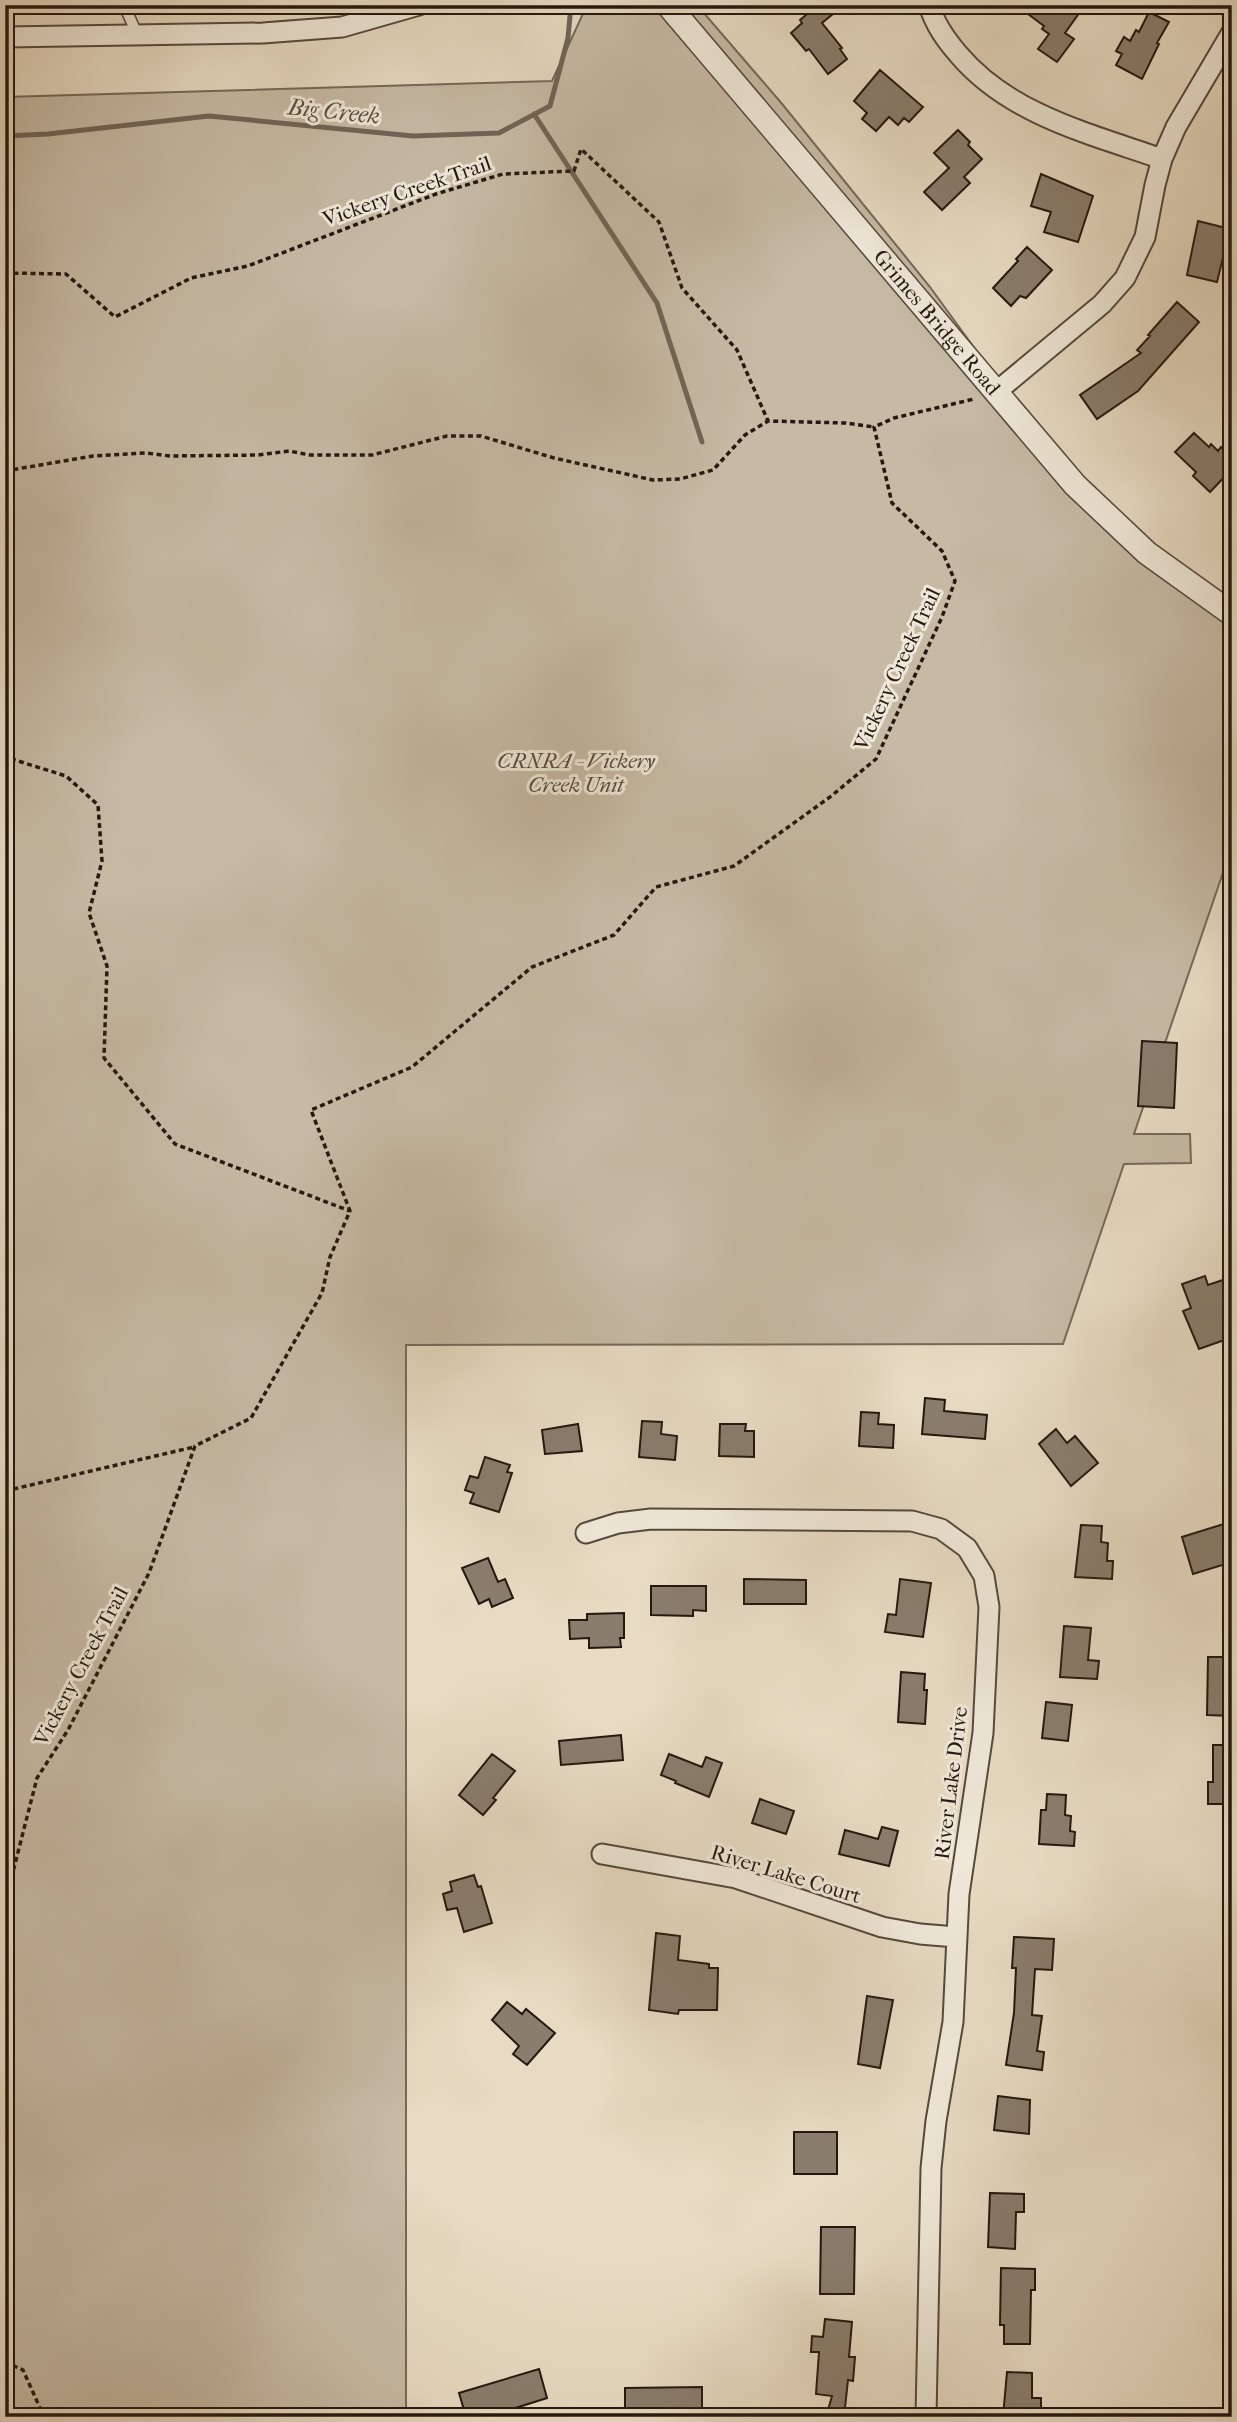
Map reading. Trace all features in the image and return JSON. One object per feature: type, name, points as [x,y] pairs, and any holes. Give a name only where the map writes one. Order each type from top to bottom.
[{"type":"street","points":[[5,37],[263,33],[342,27],[419,5]]},
{"type":"street","name":"Grimes Bridge Road","points":[[668,5],[1075,485],[1147,553],[1232,614]]},
{"type":"street","points":[[929,5],[944,38],[972,71],[999,93],[1041,116],[1162,159]]},
{"type":"street","points":[[996,392],[1102,304],[1125,278],[1145,237],[1154,185],[1162,159],[1176,127],[1232,32]]},
{"type":"street","name":"River Lake Drive","points":[[586,1534],[618,1523],[651,1519],[912,1521],[941,1529],[967,1548],[984,1576],[989,1607],[982,1733],[959,1894],[953,2022],[931,2168],[926,2417]]},
{"type":"street","name":"River Lake Court","points":[[602,1854],[736,1878],[882,1927],[956,1937]]},
{"type":"lane","points":[[124,5],[137,34]]},
{"type":"path","name":"Vickery Creek Trail","points":[[5,273],[66,274],[115,317],[191,278],[248,266],[436,194],[503,174],[574,171],[581,149],[659,222],[682,288],[737,350],[768,421]]},
{"type":"path","points":[[5,471],[93,456],[133,454],[258,455],[289,452],[310,455],[372,455],[447,436],[481,436],[554,458],[653,480],[680,479],[713,470],[745,435],[768,421],[874,426],[894,418],[996,392]]},
{"type":"path","name":"Vickery Creek Trail","points":[[350,1211],[311,1110],[412,1068],[532,967],[614,935],[656,887],[734,866],[830,797],[876,759],[942,617],[955,581],[942,551],[892,503],[874,426]]},
{"type":"path","points":[[5,752],[15,760],[66,776],[98,805],[102,861],[89,913],[107,966],[104,1058],[174,1144],[350,1211],[330,1257],[322,1293],[251,1418],[195,1446],[5,1491]]},
{"type":"path","name":"Vickery Creek Trail","points":[[5,1903],[37,1778],[68,1730],[149,1573],[195,1446]]},
{"type":"path","points":[[5,2362],[23,2370],[44,2417]]},
{"type":"green space","name":"CRNRA - Vickery Creek Unit","points":[[587,5],[697,5],[783,105],[930,287],[1026,419],[1135,553],[1232,620],[1232,846],[1134,1134],[1190,1134],[1191,1163],[1124,1164],[1063,1344],[406,1345],[406,2417],[5,2417],[5,97],[552,81]]},
{"type":"building","points":[[818,5],[844,5],[822,23],[842,48],[840,49],[847,59],[828,74],[809,49],[806,51],[791,33],[802,23],[800,20]]},
{"type":"building","points":[[1016,5],[1071,5],[1080,12],[1065,33],[1074,39],[1057,62],[1038,49],[1049,34],[1042,29],[1044,26]]},
{"type":"building","points":[[1149,12],[1169,22],[1142,79],[1116,65],[1122,54],[1116,51],[1124,37],[1130,41],[1136,30],[1139,32]]},
{"type":"building","points":[[880,70],[923,107],[909,122],[904,118],[898,125],[889,117],[876,131],[862,119],[867,113],[854,101]]},
{"type":"building","points":[[958,130],[982,159],[964,177],[970,183],[942,210],[924,192],[949,168],[934,153]]},
{"type":"building","points":[[1041,174],[1093,196],[1078,242],[1044,232],[1051,212],[1031,206]]},
{"type":"building","points":[[1198,221],[1230,229],[1217,282],[1187,275]]},
{"type":"building","points":[[1027,247],[1052,270],[1026,298],[1020,296],[1011,306],[993,288]]},
{"type":"building","points":[[1177,302],[1199,322],[1138,391],[1097,419],[1080,395],[1141,353],[1137,350]]},
{"type":"building","points":[[1194,433],[1209,447],[1211,444],[1218,451],[1221,447],[1231,457],[1225,464],[1231,470],[1210,492],[1193,476],[1196,472],[1175,452]]},
{"type":"building","points":[[1142,1041],[1177,1043],[1174,1108],[1138,1106]]},
{"type":"building","points":[[1205,1276],[1208,1285],[1232,1277],[1232,1322],[1226,1324],[1230,1338],[1199,1349],[1183,1311],[1191,1308],[1182,1284]]},
{"type":"building","points":[[925,1398],[945,1400],[944,1411],[987,1415],[985,1439],[922,1434]]},
{"type":"building","points":[[861,1412],[879,1413],[878,1424],[894,1425],[893,1448],[859,1446]]},
{"type":"building","points":[[642,1421],[662,1422],[661,1434],[677,1436],[675,1460],[639,1457]]},
{"type":"building","points":[[578,1424],[582,1451],[545,1454],[542,1430]]},
{"type":"building","points":[[720,1424],[746,1424],[745,1431],[754,1431],[754,1457],[719,1456]]},
{"type":"building","points":[[1056,1429],[1067,1443],[1075,1436],[1098,1463],[1071,1486],[1039,1444]]},
{"type":"building","points":[[485,1457],[510,1465],[507,1472],[512,1473],[499,1512],[470,1503],[474,1493],[465,1490],[470,1476],[478,1478]]},
{"type":"building","points":[[1227,1523],[1232,1539],[1232,1562],[1193,1574],[1182,1537]]},
{"type":"building","points":[[1081,1525],[1102,1526],[1101,1542],[1108,1543],[1107,1561],[1113,1561],[1112,1579],[1075,1577]]},
{"type":"building","points":[[488,1558],[498,1582],[505,1579],[513,1598],[492,1607],[489,1599],[479,1604],[462,1568]]},
{"type":"building","points":[[744,1579],[806,1580],[806,1604],[744,1604]]},
{"type":"building","points":[[900,1579],[931,1583],[923,1637],[885,1632],[888,1614],[896,1615]]},
{"type":"building","points":[[651,1586],[706,1586],[706,1611],[693,1610],[693,1616],[651,1615]]},
{"type":"building","points":[[624,1613],[624,1638],[620,1638],[621,1647],[589,1648],[589,1638],[570,1639],[569,1620],[587,1620],[587,1614]]},
{"type":"building","points":[[1064,1626],[1091,1628],[1088,1660],[1099,1661],[1097,1679],[1060,1677]]},
{"type":"building","points":[[1208,1657],[1232,1657],[1232,1716],[1207,1715]]},
{"type":"building","points":[[901,1672],[925,1674],[925,1724],[898,1722]]},
{"type":"building","points":[[1046,1702],[1072,1705],[1068,1741],[1042,1738]]},
{"type":"building","points":[[621,1735],[623,1760],[561,1765],[559,1741]]},
{"type":"building","points":[[1213,1745],[1232,1745],[1232,1804],[1208,1804],[1208,1782],[1213,1782]]},
{"type":"building","points":[[492,1754],[515,1771],[483,1815],[459,1795]]},
{"type":"building","points":[[669,1754],[702,1767],[706,1757],[722,1763],[709,1797],[661,1775]]},
{"type":"building","points":[[1047,1794],[1066,1795],[1065,1815],[1071,1816],[1070,1831],[1075,1832],[1074,1846],[1039,1844],[1041,1810],[1046,1810]]},
{"type":"building","points":[[760,1799],[794,1811],[786,1834],[752,1823]]},
{"type":"building","points":[[882,1827],[898,1831],[889,1866],[839,1854],[845,1830],[878,1839]]},
{"type":"building","points":[[474,1875],[478,1887],[481,1886],[492,1923],[464,1932],[457,1908],[447,1910],[443,1894],[452,1891],[450,1882]]},
{"type":"building","points":[[656,1933],[680,1936],[678,1960],[709,1964],[709,1968],[718,1968],[717,2010],[679,2010],[678,2014],[649,2010]]},
{"type":"building","points":[[1014,1937],[1054,1939],[1052,1970],[1035,1969],[1032,2015],[1042,2016],[1037,2051],[1044,2052],[1042,2070],[1006,2065],[1014,2013]]},
{"type":"building","points":[[867,1996],[893,2000],[880,2068],[858,2064]]},
{"type":"building","points":[[507,2002],[522,2014],[526,2009],[555,2033],[527,2065],[513,2054],[519,2046],[492,2020]]},
{"type":"building","points":[[998,2096],[1030,2100],[1029,2134],[994,2130]]},
{"type":"building","points":[[794,2132],[837,2132],[837,2174],[794,2174]]},
{"type":"building","points":[[990,2193],[1024,2194],[1024,2212],[1016,2212],[1015,2249],[988,2247]]},
{"type":"building","points":[[821,2227],[855,2227],[854,2294],[820,2294]]},
{"type":"building","points":[[1001,2268],[1035,2269],[1035,2290],[1031,2290],[1030,2344],[1004,2344],[1004,2325],[1000,2325]]},
{"type":"building","points":[[825,2319],[852,2322],[849,2357],[855,2357],[853,2381],[848,2380],[844,2417],[826,2417],[832,2396],[816,2394],[819,2352],[811,2352],[812,2336],[823,2337]]},
{"type":"building","points":[[539,2369],[547,2398],[487,2417],[466,2417],[459,2393]]},
{"type":"building","points":[[1007,2372],[1032,2373],[1032,2398],[1041,2398],[1041,2416],[1003,2417]]},
{"type":"building","points":[[702,2387],[702,2417],[625,2417],[625,2388]]},
{"type":"waterway","name":"Big Creek","points":[[5,136],[48,134],[209,116],[413,136],[499,133],[550,106],[568,38],[571,5]]},
{"type":"waterway","points":[[534,114],[657,303],[702,442]]}]
